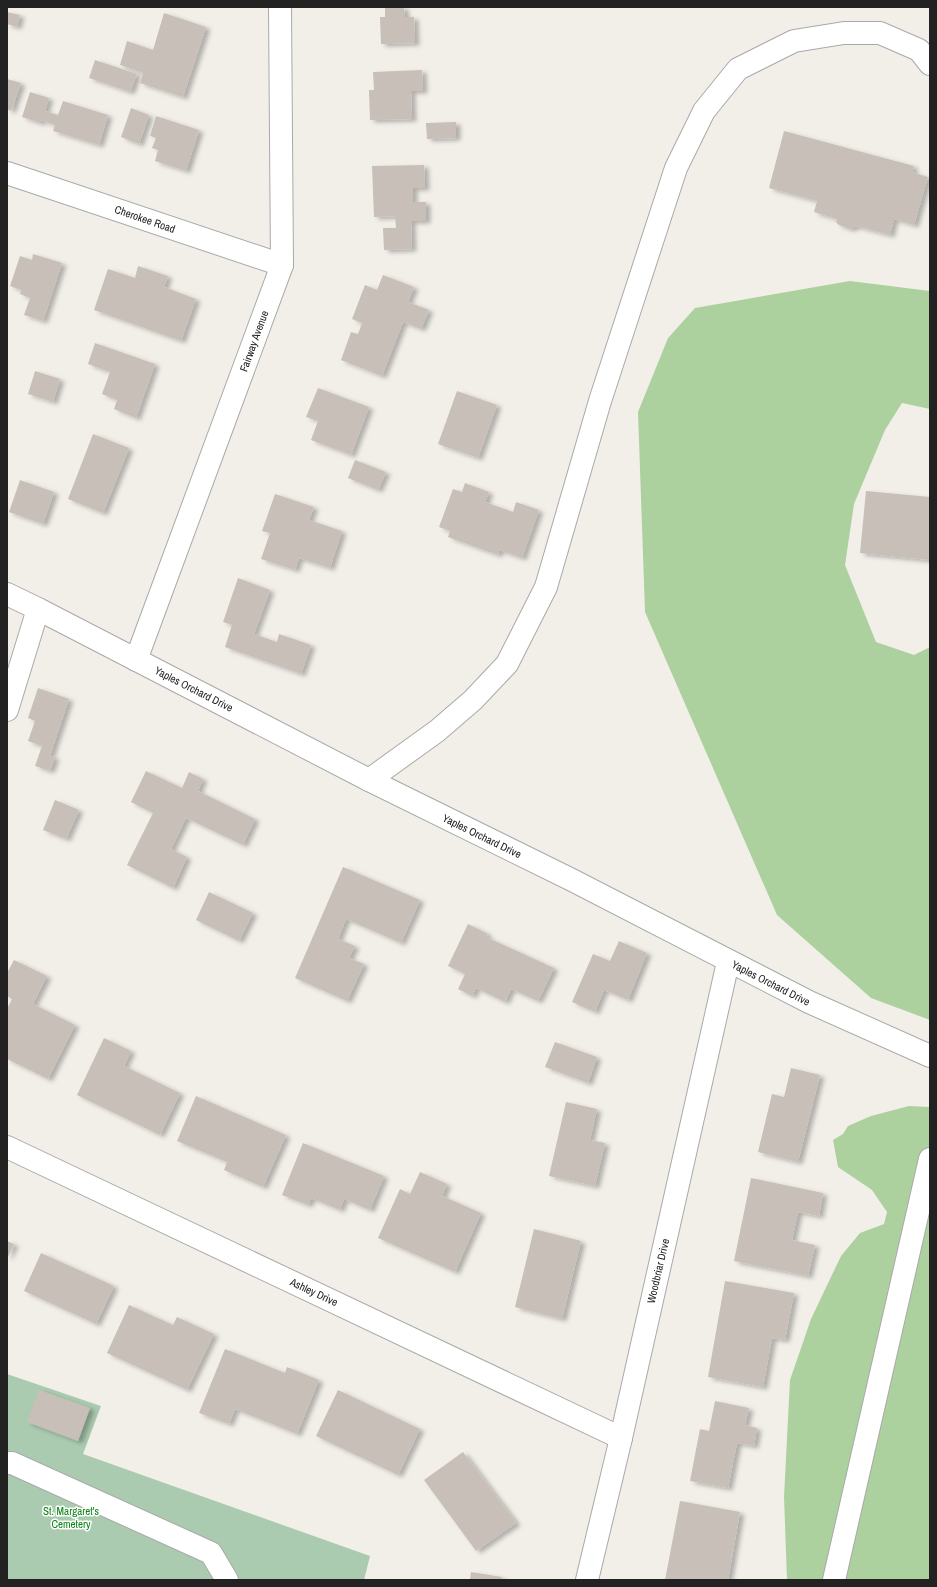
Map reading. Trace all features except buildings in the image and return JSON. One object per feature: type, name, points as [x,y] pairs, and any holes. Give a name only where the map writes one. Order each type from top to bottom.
[{"type":"street","name":"Fairway Avenue","points":[[136,660],[282,265],[280,7]]},
{"type":"street","points":[[369,780],[437,731],[473,700],[507,664],[546,587],[600,401],[676,168],[704,111],[738,69],[794,41],[844,33],[880,33],[919,50],[930,64]]},
{"type":"street","name":"Cherokee Road","points":[[7,173],[282,265]]},
{"type":"street","name":"Yaples Orchard Drive","points":[[7,594],[369,780],[572,880],[728,962],[809,1002],[930,1056]]},
{"type":"street","points":[[7,710],[38,609]]},
{"type":"street","name":"Woodbriar Drive","points":[[587,1580],[621,1438],[728,962]]},
{"type":"street","name":"Ashley Drive","points":[[7,1147],[621,1438]]},
{"type":"street","points":[[834,1580],[930,1159]]},
{"type":"street","points":[[7,1463],[12,1463],[211,1553],[227,1580]]},
{"type":"green space","points":[[850,281],[930,291],[930,409],[902,403],[885,430],[854,504],[845,565],[876,642],[914,655],[930,647],[930,1020],[871,998],[777,915],[645,612],[638,412],[668,338],[695,308]]},
{"type":"green space","points":[[909,1106],[930,1107],[930,1580],[787,1580],[784,1497],[790,1380],[811,1319],[841,1256],[860,1233],[884,1224],[887,1212],[872,1190],[838,1167],[833,1140],[843,1134],[848,1126],[871,1116]]},
{"type":"green space","name":"St. Margaret's Cemetery","points":[[7,1374],[101,1406],[83,1454],[370,1556],[364,1580],[7,1580]]}]
